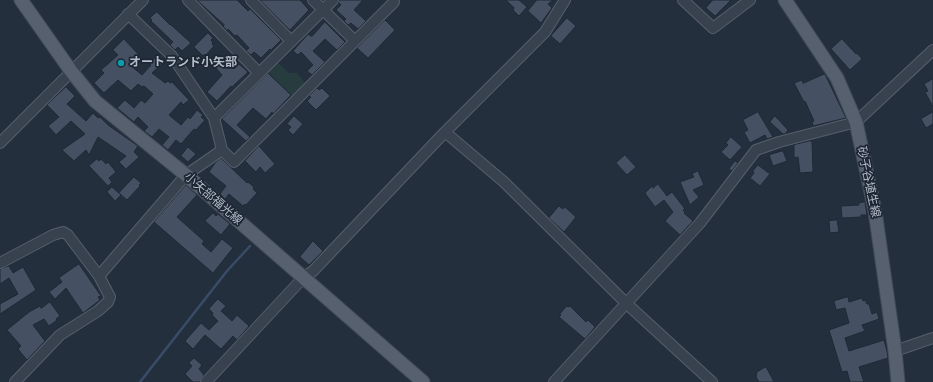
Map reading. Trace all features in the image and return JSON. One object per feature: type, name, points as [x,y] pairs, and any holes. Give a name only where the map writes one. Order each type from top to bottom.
[{"type":"main road","name":"小矢部福光線","points":[[21,0],[71,71],[95,101],[186,176],[423,382]]},
{"type":"main road","name":"砂子谷埴生線","points":[[785,0],[837,78],[856,122],[875,211],[898,382]]},
{"type":"street","points":[[0,142],[143,0]]},
{"type":"street","points":[[188,0],[258,73]]},
{"type":"street","points":[[251,0],[292,40]]},
{"type":"street","points":[[313,0],[356,41]]},
{"type":"street","points":[[214,118],[333,0]]},
{"type":"street","points":[[206,382],[303,278],[313,271],[445,132],[545,32],[566,0]]},
{"type":"street","points":[[683,0],[713,28],[750,0]]},
{"type":"street","points":[[128,14],[172,56],[214,118],[222,150],[234,162],[394,2]]},
{"type":"street","points":[[554,382],[628,304],[700,222],[756,150],[779,142],[856,122],[933,50]]},
{"type":"street","points":[[445,132],[504,182],[628,304],[712,382]]},
{"type":"street","points":[[98,276],[186,176],[222,150]]},
{"type":"street","points":[[0,263],[53,235],[63,232],[68,235],[98,276],[110,297],[108,302],[98,311],[60,335],[15,382]]},
{"type":"street","points":[[894,351],[933,338]]},
{"type":"green space","points":[[276,61],[289,73],[297,73],[306,84],[293,97],[266,70]]},
{"type":"building","points":[[197,0],[237,0],[248,11],[250,9],[281,40],[261,58],[254,52],[251,55],[246,51],[249,48],[237,35],[235,36],[228,29],[227,31],[223,26],[224,25]]},
{"type":"building","points":[[260,0],[300,0],[309,10],[290,30]]},
{"type":"building","points":[[339,0],[363,0],[354,10],[366,21],[358,29],[351,23],[348,25],[344,21],[346,19],[336,10],[341,5]]},
{"type":"building","points":[[506,0],[519,0],[527,7],[519,16]]},
{"type":"building","points":[[537,0],[553,0],[548,4],[552,8],[541,23],[528,11]]},
{"type":"building","points":[[713,0],[731,0],[715,16],[706,8]]},
{"type":"building","points":[[157,12],[191,43],[182,51],[178,47],[175,50],[170,45],[173,42],[151,21],[152,20],[150,18]]},
{"type":"building","points":[[567,18],[576,26],[560,44],[551,36]]},
{"type":"building","points":[[385,20],[395,30],[368,58],[357,48]]},
{"type":"building","points":[[325,22],[345,42],[337,50],[325,39],[313,51],[325,62],[312,75],[307,71],[313,65],[301,52],[298,55],[293,51],[308,34],[312,36]]},
{"type":"building","points":[[208,33],[213,38],[211,40],[214,46],[206,55],[205,54],[203,56],[194,47]]},
{"type":"building","points":[[124,39],[140,56],[130,65],[142,75],[151,65],[149,63],[156,57],[160,58],[164,62],[152,73],[165,83],[168,81],[170,83],[172,82],[189,100],[183,105],[181,102],[169,115],[181,125],[188,117],[190,119],[197,110],[203,115],[201,117],[205,120],[196,130],[194,129],[181,144],[176,140],[168,150],[162,145],[169,137],[159,129],[152,137],[144,131],[148,127],[138,117],[134,122],[117,108],[125,100],[134,108],[141,100],[145,103],[153,94],[144,86],[142,87],[138,84],[131,91],[118,80],[104,93],[94,83],[104,73],[101,70],[118,55],[113,50]]},
{"type":"building","points":[[842,39],[862,59],[850,70],[831,49]]},
{"type":"building","points":[[222,60],[225,62],[226,61],[234,69],[239,64],[248,72],[232,87],[231,86],[217,101],[207,92],[222,75],[215,67]]},
{"type":"building","points":[[268,73],[291,95],[273,114],[272,112],[266,119],[253,108],[237,125],[250,137],[246,141],[222,119]]},
{"type":"building","points":[[825,74],[846,118],[813,126],[812,122],[814,121],[805,101],[804,102],[794,83],[802,80],[803,83]]},
{"type":"building","points":[[933,79],[933,107],[925,92],[928,91],[924,84]]},
{"type":"building","points":[[66,87],[75,96],[67,104],[86,121],[93,113],[138,146],[134,152],[139,157],[126,169],[119,162],[126,156],[98,137],[89,155],[86,150],[74,161],[62,150],[85,134],[71,121],[56,135],[48,126],[59,117],[47,105]]},
{"type":"building","points":[[317,88],[319,90],[322,88],[330,96],[316,110],[307,101],[311,97],[309,96]]},
{"type":"building","points":[[758,112],[773,137],[767,139],[765,135],[750,143],[744,132],[748,130],[743,120]]},
{"type":"building","points":[[933,112],[933,124],[926,128],[921,119]]},
{"type":"building","points":[[294,116],[303,124],[293,135],[288,130],[291,127],[287,124]]},
{"type":"building","points":[[775,116],[788,130],[785,134],[783,134],[770,122]]},
{"type":"building","points":[[731,137],[742,147],[730,160],[721,152],[728,145],[726,143]]},
{"type":"building","points":[[812,141],[813,172],[800,173],[798,157],[794,158],[794,145]]},
{"type":"building","points":[[259,146],[275,164],[265,173],[260,167],[256,172],[245,161]]},
{"type":"building","points":[[188,147],[196,154],[188,162],[181,156]]},
{"type":"building","points":[[783,151],[787,161],[773,166],[769,155]]},
{"type":"building","points":[[625,155],[636,167],[627,175],[616,163]]},
{"type":"building","points":[[221,158],[247,183],[248,182],[254,187],[253,189],[257,193],[246,205],[245,204],[243,206],[229,194],[225,199],[220,194],[226,186],[209,172],[215,163]]},
{"type":"building","points":[[97,159],[99,161],[101,159],[106,164],[108,162],[116,172],[109,178],[112,182],[108,186],[89,166]]},
{"type":"building","points":[[735,161],[738,163],[732,171],[729,169]]},
{"type":"building","points":[[758,165],[770,174],[760,186],[750,178]]},
{"type":"building","points":[[698,171],[704,185],[693,190],[699,197],[690,205],[680,182],[694,177],[692,174]]},
{"type":"building","points":[[134,177],[141,183],[127,200],[119,193]]},
{"type":"building","points":[[658,184],[667,196],[672,192],[685,209],[683,210],[685,212],[684,213],[693,221],[680,235],[665,221],[673,212],[664,200],[655,207],[645,193],[652,186],[653,188]]},
{"type":"building","points":[[186,185],[197,195],[177,217],[204,241],[202,244],[211,252],[222,239],[233,248],[213,273],[154,222]]},
{"type":"building","points":[[112,187],[121,195],[115,201],[107,192]]},
{"type":"building","points":[[865,202],[867,215],[861,215],[861,217],[842,218],[841,206],[859,205],[859,203]]},
{"type":"building","points":[[559,206],[563,209],[565,207],[576,217],[564,232],[549,218]]},
{"type":"building","points":[[213,213],[216,216],[218,214],[230,224],[221,235],[205,221]]},
{"type":"building","points":[[837,220],[839,232],[830,233],[829,221]]},
{"type":"building","points":[[313,241],[323,251],[309,265],[300,257]]},
{"type":"building","points":[[79,264],[101,296],[98,297],[100,300],[83,313],[66,288],[55,299],[49,292],[62,282],[59,278]]},
{"type":"building","points":[[9,266],[13,273],[23,267],[36,290],[0,314],[0,304],[18,294],[9,278],[0,284],[0,269]]},
{"type":"building","points":[[848,297],[849,302],[862,298],[863,301],[865,300],[867,304],[869,304],[872,314],[877,312],[879,319],[862,325],[865,331],[845,338],[849,351],[884,340],[887,351],[888,358],[859,367],[864,382],[850,382],[847,371],[842,372],[829,330],[849,323],[845,308],[836,310],[834,301]]},
{"type":"building","points":[[218,299],[226,306],[221,311],[232,321],[237,315],[249,326],[237,340],[233,336],[221,349],[205,335],[193,349],[185,341],[201,323],[209,330],[218,321],[209,309]]},
{"type":"building","points":[[50,302],[60,316],[49,326],[44,319],[33,325],[45,341],[27,360],[18,349],[21,346],[7,330],[29,312],[40,306],[41,308]]},
{"type":"building","points":[[567,306],[570,306],[586,322],[588,320],[595,327],[585,339],[559,317]]},
{"type":"building","points":[[194,358],[202,365],[199,369],[204,375],[200,382],[193,382],[185,374],[192,366],[189,363]]},
{"type":"building","points":[[766,367],[774,382],[759,382],[756,377],[757,372]]},
{"type":"waterway","points":[[140,382],[227,271],[250,246]]},
{"type":"place","name":"オートランド小矢部","points":[[121,63]]}]
